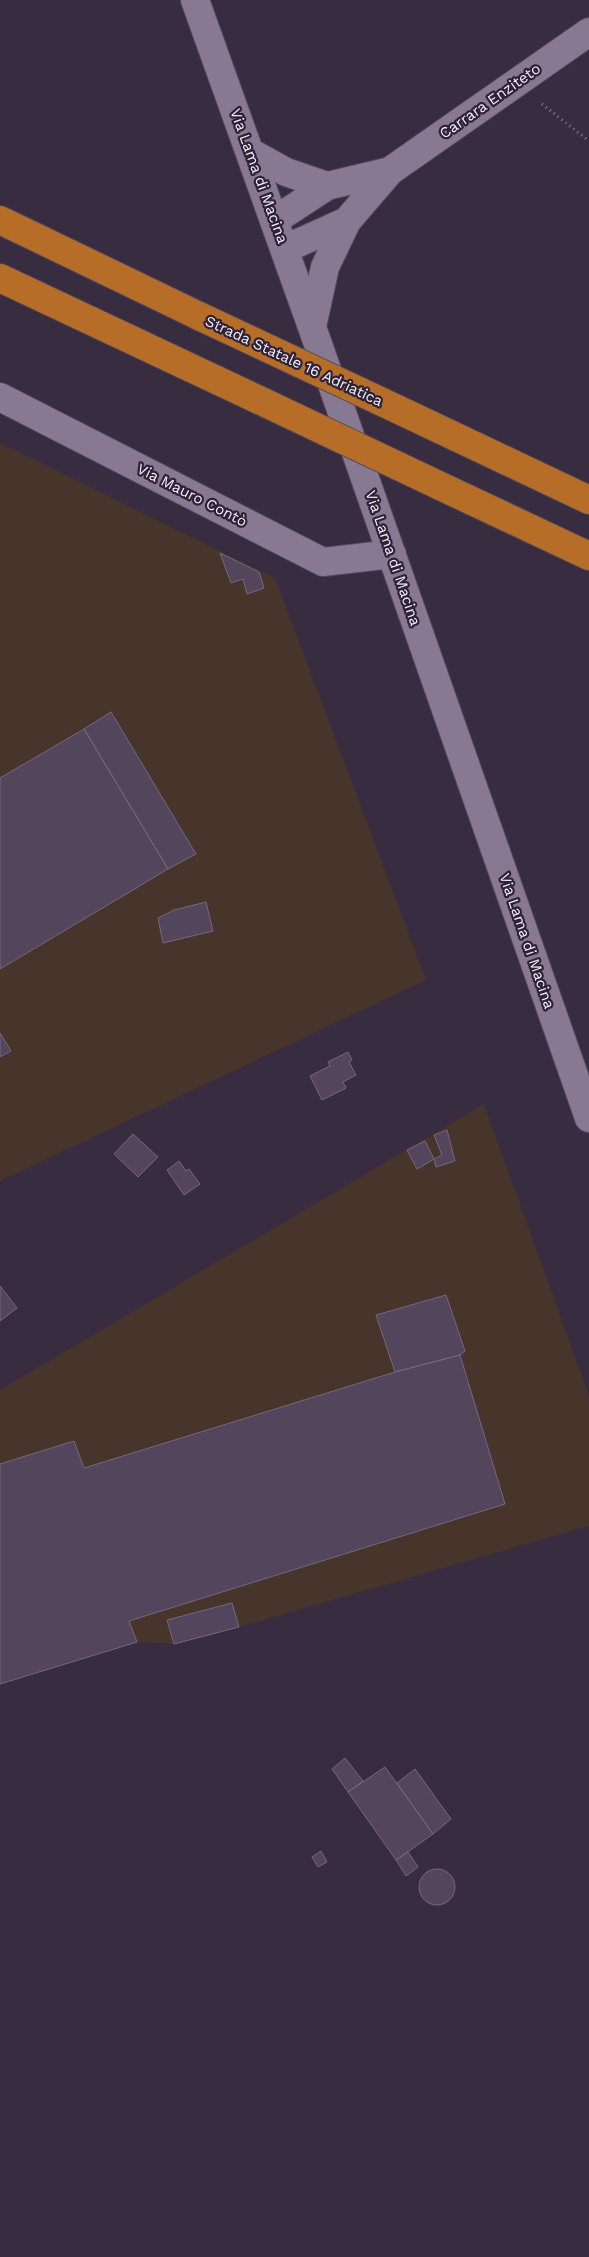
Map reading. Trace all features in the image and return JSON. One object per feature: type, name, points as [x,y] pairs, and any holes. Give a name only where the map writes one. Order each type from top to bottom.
[{"type":"highway","name":"Strada Statale 16 Adriatica","points":[[0,220],[589,500]]},
{"type":"highway","points":[[0,278],[589,556]]},
{"type":"street","name":"Via Lama di Macina","points":[[195,0],[275,220],[589,1118]]},
{"type":"street","name":"Carrara Enziteto","points":[[312,327],[325,267],[347,221],[390,171],[589,32]]},
{"type":"street","points":[[250,152],[286,172],[327,186]]},
{"type":"street","name":"Carrara Enziteto","points":[[275,220],[327,186],[390,171]]},
{"type":"street","name":"Carrara Enziteto","points":[[285,249],[347,221]]},
{"type":"street","name":"Via Mauro Contò","points":[[0,397],[322,562],[392,554]]},
{"type":"path","points":[[516,83],[589,141]]},
{"type":"shaded area","points":[[0,443],[275,578],[426,980],[0,1181]]},
{"type":"shaded area","points":[[484,1104],[589,1396],[589,1526],[239,1627],[174,1644],[137,1642],[0,1684],[0,1390]]},
{"type":"building","points":[[220,553],[259,572],[264,588],[247,594],[243,579],[231,583]]},
{"type":"building","points":[[111,712],[196,854],[168,869],[84,729]]},
{"type":"building","points":[[84,729],[168,869],[0,969],[0,778]]},
{"type":"building","points":[[206,902],[213,931],[163,943],[158,918],[174,910]]},
{"type":"building","points":[[0,1033],[11,1051],[0,1057]]},
{"type":"building","points":[[348,1052],[352,1060],[349,1062],[356,1075],[343,1082],[346,1088],[322,1100],[310,1076],[330,1066],[328,1062]]},
{"type":"building","points":[[447,1130],[455,1161],[436,1167],[434,1159],[442,1155],[434,1135]]},
{"type":"building","points":[[133,1134],[158,1157],[138,1177],[114,1154]]},
{"type":"building","points":[[425,1141],[434,1159],[417,1169],[407,1150]]},
{"type":"building","points":[[179,1161],[186,1171],[189,1169],[200,1184],[184,1195],[167,1170]]},
{"type":"building","points":[[0,1286],[17,1308],[0,1321]]},
{"type":"building","points":[[446,1295],[465,1351],[460,1355],[395,1372],[376,1315]]},
{"type":"building","points":[[460,1355],[505,1504],[129,1621],[137,1642],[0,1684],[0,1464],[74,1441],[84,1468],[395,1372]]},
{"type":"building","points":[[232,1603],[239,1627],[174,1644],[167,1620]]},
{"type":"building","points":[[345,1758],[363,1781],[348,1792],[332,1769]]},
{"type":"building","points":[[385,1767],[433,1834],[396,1860],[348,1792]]},
{"type":"building","points":[[415,1769],[451,1819],[433,1834],[397,1783]]},
{"type":"building","points":[[321,1851],[327,1862],[318,1867],[312,1857]]},
{"type":"building","points":[[408,1852],[418,1867],[406,1876],[396,1860]]},
{"type":"building","points":[[437,1869],[450,1874],[455,1887],[450,1900],[437,1905],[424,1900],[419,1887],[424,1874]]}]
